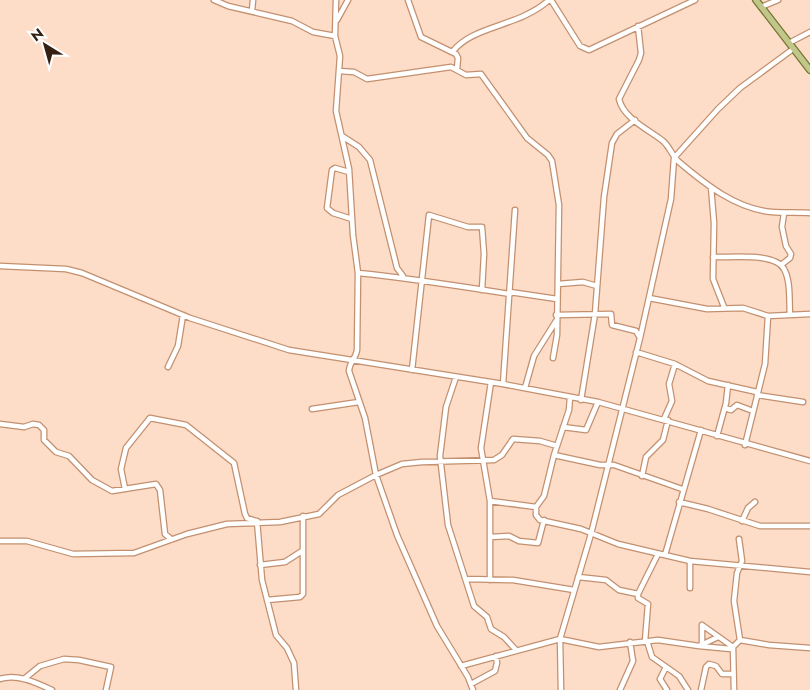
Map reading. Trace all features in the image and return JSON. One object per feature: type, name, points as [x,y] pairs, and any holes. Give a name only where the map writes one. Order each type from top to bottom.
[{"type":"main road","points":[[756,0],[810,70]]},
{"type":"street","points":[[214,0],[292,21],[313,32],[335,36]]},
{"type":"street","points":[[252,11],[253,0]]},
{"type":"street","points":[[336,0],[335,36],[340,50],[336,103],[349,172],[358,273],[357,350],[354,360],[349,366],[349,371],[367,426],[376,475],[387,500],[395,529],[445,641],[473,690]]},
{"type":"street","points":[[336,21],[348,0]]},
{"type":"street","points":[[408,0],[421,37],[453,51],[458,58],[457,69]]},
{"type":"street","points":[[453,51],[467,38],[529,15],[550,0],[580,46],[585,50],[589,50],[695,0]]},
{"type":"street","points":[[761,7],[778,0]]},
{"type":"street","points":[[638,26],[641,53],[619,100],[635,120],[666,144],[674,158],[711,188],[750,208],[784,213],[810,213]]},
{"type":"street","points":[[789,43],[810,32]]},
{"type":"street","points":[[561,690],[560,639],[591,534],[640,338],[671,199],[674,158],[718,109],[742,87],[794,49]]},
{"type":"street","points":[[339,71],[354,72],[367,78],[377,79],[451,67],[466,75],[478,74],[484,77],[527,138],[550,158],[560,205],[556,299],[557,335],[553,358]]},
{"type":"street","points":[[581,400],[595,314],[604,197],[612,144],[617,134],[635,120]]},
{"type":"street","points":[[342,136],[364,152],[370,160],[397,268],[403,276]]},
{"type":"street","points":[[345,145],[350,141]]},
{"type":"street","points":[[349,172],[335,168],[332,170],[327,208],[333,213],[352,218]]},
{"type":"street","points":[[711,188],[713,279],[724,308]]},
{"type":"street","points":[[503,384],[515,210]]},
{"type":"street","points":[[781,265],[790,258],[791,254],[783,236],[784,213]]},
{"type":"street","points":[[412,370],[423,282],[428,217],[430,215],[468,227],[482,227],[484,254],[482,290]]},
{"type":"street","points":[[713,257],[759,258],[781,265],[785,272],[790,315]]},
{"type":"street","points":[[0,266],[66,269],[82,273],[183,315],[289,350],[503,384],[598,402],[810,461]]},
{"type":"street","points":[[358,273],[403,276],[423,282],[452,284],[482,290],[556,299]]},
{"type":"street","points":[[558,284],[583,282],[597,286]]},
{"type":"street","points":[[649,298],[707,309],[742,308],[768,316],[810,314]]},
{"type":"street","points":[[556,315],[612,314],[612,325],[636,331],[640,338]]},
{"type":"street","points":[[168,367],[178,346],[183,315]]},
{"type":"street","points":[[588,315],[594,320]]},
{"type":"street","points":[[746,444],[766,354],[768,316]]},
{"type":"street","points":[[525,388],[534,356],[556,321]]},
{"type":"street","points":[[636,352],[675,364],[703,379],[757,393],[803,402]]},
{"type":"street","points":[[642,476],[646,457],[663,440],[666,420],[672,401],[669,384],[675,364]]},
{"type":"street","points":[[456,377],[445,413],[441,462],[448,525],[474,606],[487,617],[491,630],[504,638],[516,650]]},
{"type":"street","points":[[490,580],[490,501],[482,460],[482,437],[491,382]]},
{"type":"street","points":[[717,436],[725,408],[728,385]]},
{"type":"street","points":[[570,397],[569,410],[554,455],[544,496],[536,507],[536,515],[544,520],[581,529],[618,544],[690,561],[810,572]]},
{"type":"street","points":[[312,409],[359,402]]},
{"type":"street","points":[[563,427],[586,430],[598,402]]},
{"type":"street","points":[[725,408],[731,410],[736,405],[753,410]]},
{"type":"street","points":[[126,489],[121,469],[126,448],[140,432],[147,420],[150,418],[179,422],[194,430],[213,449],[234,463],[245,514],[247,518],[257,522]]},
{"type":"street","points":[[0,424],[24,427],[32,424],[39,425],[42,427],[46,442],[56,452],[69,456],[92,480],[112,491],[154,483],[158,486],[165,534],[170,539]]},
{"type":"street","points":[[665,555],[700,430]]},
{"type":"street","points":[[0,541],[34,542],[73,554],[134,553],[170,539],[227,524],[280,522],[322,513],[338,496],[376,475],[411,463],[489,461],[498,458],[513,439],[540,441],[557,446]]},
{"type":"street","points":[[554,455],[614,465],[682,489]]},
{"type":"street","points":[[490,501],[536,507]]},
{"type":"street","points":[[679,502],[708,508],[760,526],[810,526]]},
{"type":"street","points":[[742,521],[748,508],[755,502]]},
{"type":"street","points":[[267,600],[300,597],[303,594],[303,516]]},
{"type":"street","points":[[490,537],[509,536],[519,541],[538,543],[544,520]]},
{"type":"street","points":[[257,522],[260,565],[267,600],[276,635],[287,648],[294,663],[296,690]]},
{"type":"street","points":[[739,539],[742,561],[737,573],[734,601],[740,640]]},
{"type":"street","points":[[260,565],[285,562],[302,551]]},
{"type":"street","points":[[658,554],[638,594],[638,598],[648,604],[646,641],[652,657],[684,680],[688,690]]},
{"type":"street","points":[[690,561],[690,588]]},
{"type":"street","points":[[578,577],[606,580],[619,590],[638,594]]},
{"type":"street","points":[[466,580],[513,580],[574,590]]},
{"type":"street","points":[[701,644],[702,625],[733,647]]},
{"type":"street","points":[[701,644],[718,637]]},
{"type":"street","points":[[461,666],[560,639],[599,647],[646,641],[733,647]]},
{"type":"street","points":[[734,690],[733,647],[740,640]]},
{"type":"street","points":[[740,640],[769,645],[810,648]]},
{"type":"street","points":[[620,690],[633,661],[630,642]]},
{"type":"street","points":[[471,684],[495,671],[498,663],[496,656]]},
{"type":"street","points":[[24,679],[45,664],[74,659],[111,667],[106,690]]},
{"type":"street","points":[[701,690],[706,667],[709,664],[716,666],[722,674],[733,674]]},
{"type":"street","points":[[666,667],[660,679],[667,690]]},
{"type":"street","points":[[0,679],[10,676],[24,679],[52,690]]}]
